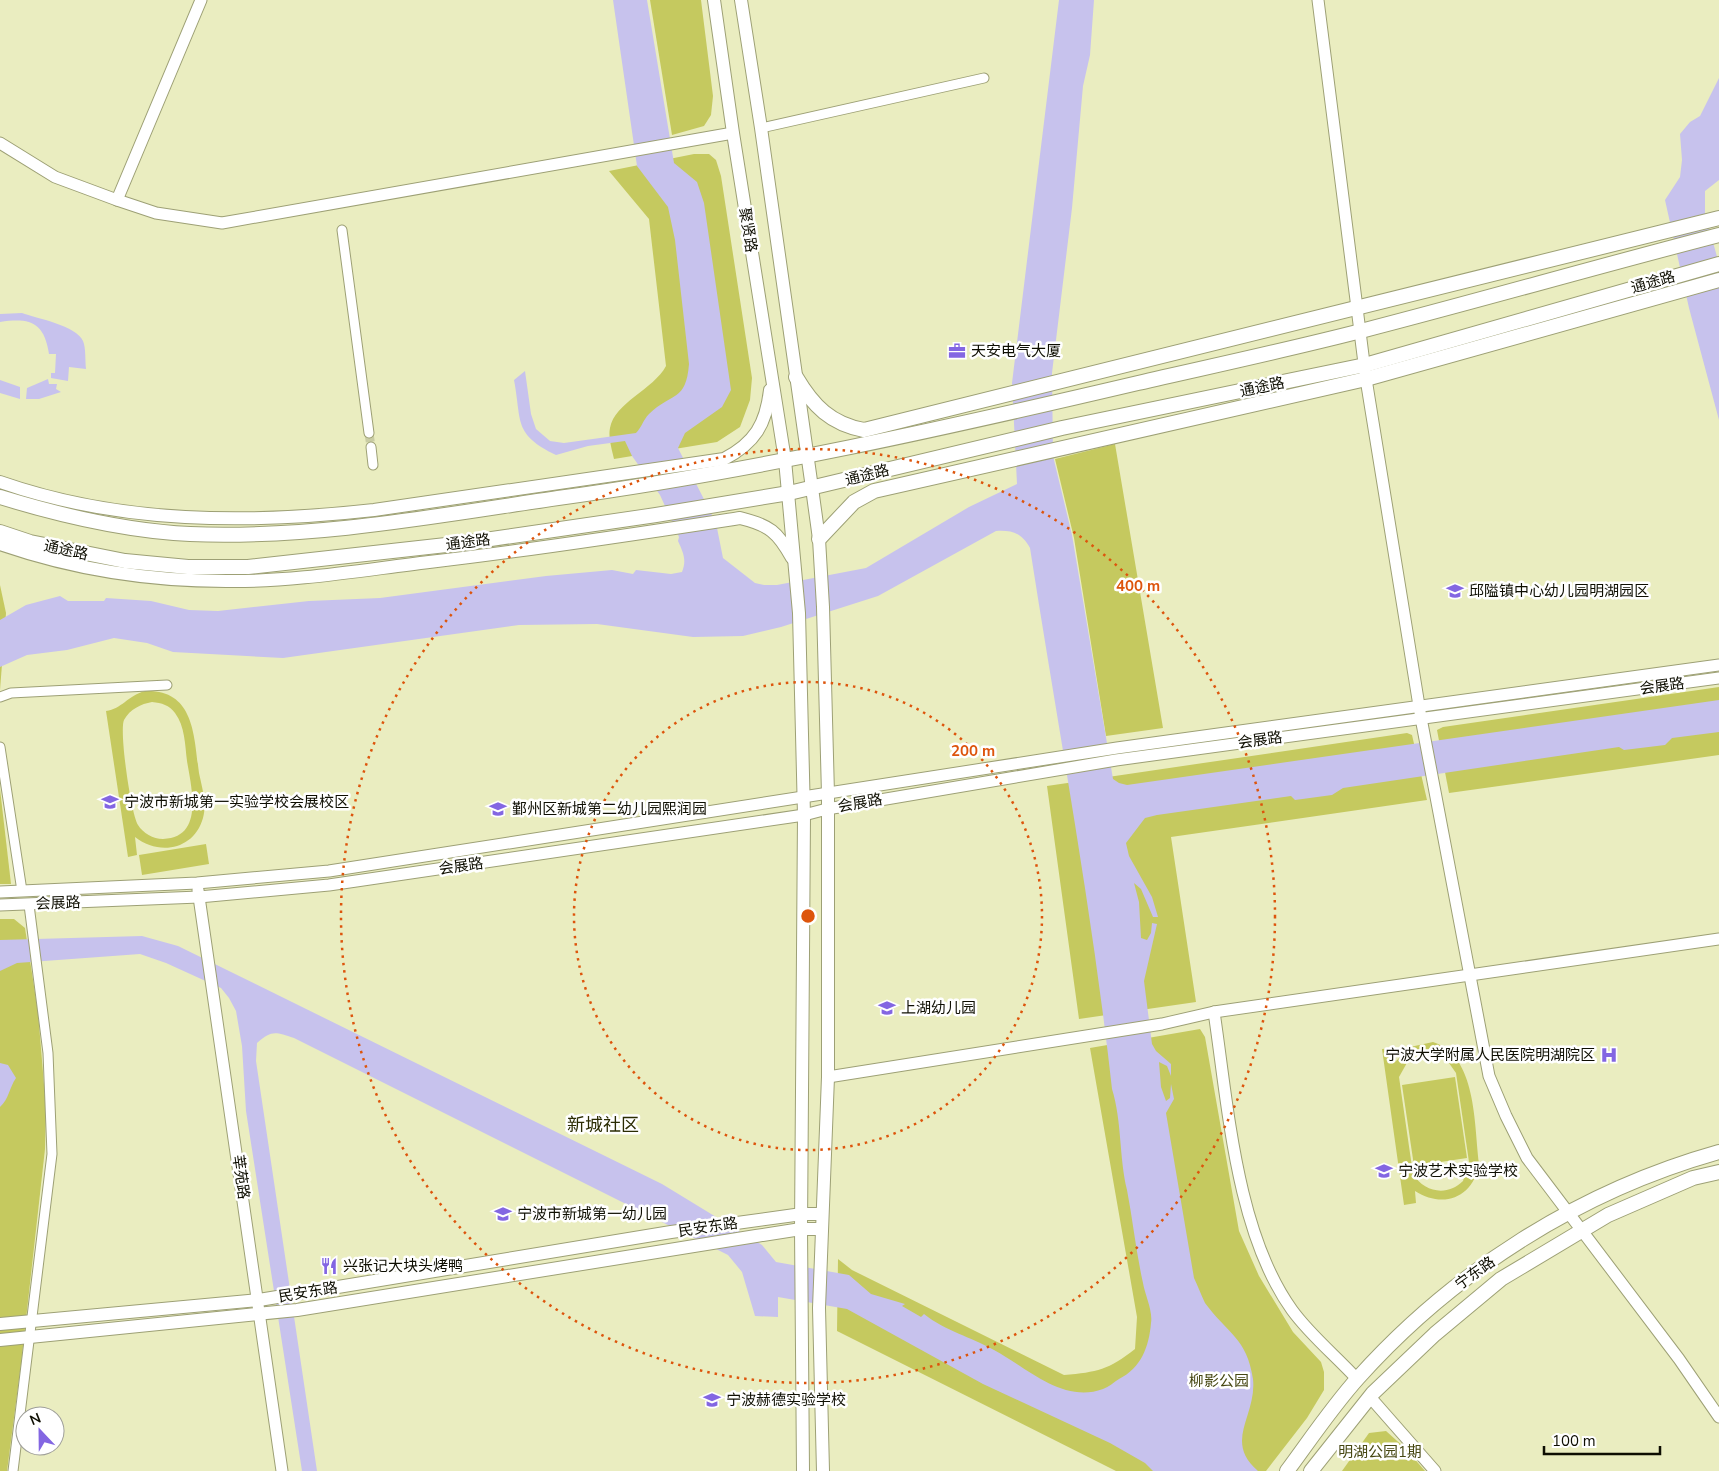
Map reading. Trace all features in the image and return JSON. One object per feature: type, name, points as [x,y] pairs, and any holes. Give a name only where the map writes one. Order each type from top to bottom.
[{"type":"main road","name":"聚贤路","points":[[714,0],[733,133],[785,460],[799,613],[804,799],[801,1229],[804,1471]]},
{"type":"main road","name":"聚贤路","points":[[740,0],[761,128],[819,539],[823,607],[828,794],[828,1077],[819,1308],[824,1471]]},
{"type":"main road","points":[[796,377],[812,402],[832,420],[864,430],[1008,396],[1716,219]]},
{"type":"main road","name":"通途路","points":[[0,497],[99,523],[142,530],[191,534],[276,534],[380,524],[642,486],[807,457],[1006,416],[1359,332],[1716,236]]},
{"type":"main road","name":"通途路","points":[[0,532],[30,542],[125,561],[188,567],[248,567],[464,543],[656,515],[789,493],[1062,428],[1364,365],[1719,264]]},
{"type":"main road","points":[[819,539],[854,502],[874,491],[1366,379],[1719,280]]},
{"type":"main road","points":[[0,482],[62,500],[139,513],[209,520],[316,516],[634,473],[724,459],[743,449],[755,435],[764,416],[771,375]]},
{"type":"main road","points":[[0,544],[27,553],[91,568],[178,579],[262,580],[315,576],[552,548],[740,518],[761,523],[778,535],[795,562]]},
{"type":"main road","name":"宁东路","points":[[1286,1471],[1357,1379],[1405,1329],[1468,1275],[1567,1212],[1632,1182],[1688,1161],[1719,1152]]},
{"type":"main road","name":"宁东路","points":[[1311,1471],[1370,1397],[1435,1334],[1501,1279],[1608,1215],[1693,1178],[1719,1172]]},
{"type":"main road","name":"民安东路","points":[[0,1324],[264,1299],[671,1232],[802,1214],[822,1214]]},
{"type":"main road","name":"民安东路","points":[[0,1340],[297,1310],[801,1229],[822,1229]]},
{"type":"street","points":[[117,200],[201,0]]},
{"type":"street","points":[[1318,0],[1366,379],[1421,718],[1489,1076],[1502,1109],[1527,1158],[1679,1359],[1719,1417]]},
{"type":"street","points":[[761,128],[984,78]]},
{"type":"street","points":[[0,143],[55,177],[117,200],[156,213],[222,224],[733,133]]},
{"type":"street","points":[[342,230],[368,432]]},
{"type":"street","points":[[371,447],[373,465]]},
{"type":"street","name":"会展路","points":[[0,892],[197,883],[329,871],[828,794],[1058,763],[1419,705],[1719,665]]},
{"type":"street","name":"会展路","points":[[1116,754],[1421,718],[1719,678]]},
{"type":"street","points":[[0,697],[10,693],[167,684]]},
{"type":"street","points":[[0,747],[22,891]]},
{"type":"street","name":"会展路","points":[[0,905],[198,897],[329,885],[804,815],[1058,763]]},
{"type":"street","name":"莘苑路","points":[[197,883],[267,1314],[282,1471]]},
{"type":"street","points":[[13,1471],[52,1154],[48,1053],[29,904]]},
{"type":"street","points":[[828,1077],[1162,1024],[1214,1012],[1719,939]]},
{"type":"street","points":[[1214,1012],[1231,1128],[1250,1224],[1264,1262],[1292,1310],[1357,1379]]},
{"type":"street","points":[[1370,1397],[1436,1471]]},
{"type":"green space","points":[[650,0],[701,0],[713,96],[711,115],[704,126],[672,135]]},
{"type":"green space","points":[[694,154],[709,154],[716,160],[721,176],[752,378],[750,400],[740,427],[717,442],[614,459],[610,444],[610,428],[613,419],[626,403],[653,382],[666,366],[649,219],[609,171]]},
{"type":"green space","points":[[1115,444],[1163,728],[1106,736],[1074,538],[1055,459]]},
{"type":"green space","points":[[0,585],[6,613],[0,690]]},
{"type":"green space","points":[[1719,687],[1719,755],[1449,793],[1437,730],[1443,727]]},
{"type":"green space","points":[[145,691],[161,692],[174,698],[183,707],[193,731],[204,796],[204,807],[203,818],[198,829],[184,843],[175,847],[154,847],[135,837],[137,855],[128,857],[106,711],[116,708]],"holes":[[[152,702],[170,708],[181,724],[192,796],[190,820],[185,830],[176,836],[163,839],[149,835],[138,825],[132,806],[124,755],[124,720],[136,708]]]},
{"type":"green space","points":[[1407,733],[1412,735],[1427,800],[1171,837],[1196,1002],[1079,1019],[1047,786]]},
{"type":"green space","points":[[0,789],[11,884],[0,884]]},
{"type":"green space","points":[[206,844],[209,864],[142,875],[139,855]]},
{"type":"green space","points":[[0,919],[14,919],[25,928],[38,1012],[46,1109],[45,1149],[7,1471],[0,1471]]},
{"type":"green space","name":"柳影公园","points":[[1200,1029],[1205,1037],[1239,1231],[1259,1276],[1293,1332],[1321,1362],[1324,1372],[1324,1390],[1307,1418],[1266,1471],[1116,1471],[837,1331],[838,1259],[852,1270],[1064,1375],[1102,1369],[1117,1362],[1135,1349],[1137,1317],[1090,1048]]},
{"type":"green space","points":[[1433,1042],[1447,1050],[1458,1061],[1466,1076],[1471,1093],[1479,1163],[1471,1185],[1456,1197],[1436,1199],[1415,1191],[1416,1203],[1404,1205],[1382,1049],[1394,1048],[1396,1061],[1410,1047]],"holes":[[[1429,1051],[1444,1056],[1456,1073],[1469,1162],[1463,1181],[1457,1186],[1443,1191],[1423,1185],[1413,1174],[1399,1077],[1408,1061],[1415,1055]]]},
{"type":"green space","points":[[1455,1077],[1467,1158],[1414,1166],[1402,1085]]},
{"type":"green space","name":"明湖公园1期","points":[[1386,1431],[1405,1448],[1425,1471],[1342,1471],[1369,1433]]},
{"type":"shaded area","points":[[613,0],[647,0],[674,163],[697,182],[704,203],[731,390],[722,407],[685,433],[678,448],[716,523],[723,558],[755,583],[777,585],[866,568],[969,507],[1017,484],[1012,383],[1059,0],[1094,0],[1090,55],[1083,86],[1072,208],[1052,373],[1053,456],[1072,535],[1113,779],[1127,785],[1719,700],[1719,732],[1672,738],[1665,745],[1624,750],[1619,747],[1343,788],[1332,795],[1295,800],[1291,796],[1157,815],[1145,818],[1126,843],[1129,856],[1152,897],[1158,917],[1153,917],[1141,889],[1134,883],[1139,902],[1141,938],[1147,940],[1151,933],[1152,923],[1157,924],[1144,981],[1152,1044],[1156,1051],[1171,1064],[1171,1076],[1167,1066],[1159,1062],[1161,1087],[1166,1101],[1170,1098],[1171,1084],[1174,1099],[1166,1113],[1194,1278],[1205,1303],[1241,1345],[1250,1365],[1253,1392],[1242,1438],[1243,1449],[1248,1460],[1258,1471],[1153,1471],[1145,1463],[1110,1443],[983,1384],[847,1309],[778,1297],[778,1317],[755,1316],[742,1272],[728,1255],[294,1038],[274,1033],[257,1043],[256,1061],[317,1471],[302,1471],[246,1111],[242,1046],[236,1011],[229,998],[221,988],[166,963],[140,954],[17,963],[0,971],[0,940],[142,936],[178,946],[662,1184],[762,1245],[776,1262],[849,1275],[871,1294],[905,1304],[902,1306],[921,1317],[924,1314],[950,1330],[985,1345],[1045,1382],[1074,1392],[1103,1389],[1127,1374],[1138,1363],[1146,1348],[1151,1313],[1144,1288],[1124,1177],[1085,886],[1030,548],[1020,536],[1012,532],[996,531],[878,596],[781,627],[743,636],[693,637],[597,624],[519,625],[283,658],[173,652],[147,643],[114,638],[67,650],[27,655],[0,667],[0,620],[26,605],[60,596],[68,601],[104,601],[106,598],[151,601],[189,610],[218,611],[309,601],[380,598],[546,576],[612,570],[633,574],[636,570],[671,574],[682,572],[684,560],[678,541],[679,537],[660,495],[632,456],[625,441],[588,446],[556,455],[532,440],[526,433],[519,417],[514,380],[525,371],[531,414],[536,429],[550,441],[564,443],[636,433],[649,414],[681,391],[685,385],[689,364],[675,240],[668,207],[637,166]]},
{"type":"shaded area","points":[[1719,78],[1719,180],[1705,191],[1705,213],[1719,264],[1719,420],[1689,308],[1665,200],[1680,177],[1682,160],[1680,134],[1690,122],[1700,116]]},
{"type":"shaded area","points":[[22,313],[65,327],[79,336],[84,344],[86,369],[69,367],[68,381],[51,378],[51,373],[55,373],[56,354],[49,354],[47,343],[39,328],[27,322],[0,322],[0,314]]},
{"type":"shaded area","points":[[48,379],[49,384],[57,384],[56,389],[61,392],[39,399],[26,399],[27,388]]},
{"type":"shaded area","points":[[0,380],[20,387],[20,399],[0,393]]},
{"type":"shaded area","points":[[0,1063],[8,1065],[16,1078],[0,1107]]},
{"type":"tunnel","points":[[369,433],[371,447]]},
{"type":"place","name":"天安电气大厦","points":[[957,351]]},
{"type":"place","name":"邱隘镇中心幼儿园明湖园区","points":[[1455,591]]},
{"type":"place","name":"宁波市新城第一实验学校会展校区","points":[[110,802]]},
{"type":"place","name":"鄞州区新城第二幼儿园熙润园","points":[[498,809]]},
{"type":"place","name":"上湖幼儿园","points":[[887,1008]]},
{"type":"place","name":"宁波大学附属人民医院明湖院区","points":[[1609,1055]]},
{"type":"place","name":"宁波艺术实验学校","points":[[1384,1171]]},
{"type":"place","name":"宁波市新城第一幼儿园","points":[[503,1214]]},
{"type":"place","name":"兴张记大块头烤鸭","points":[[329,1266]]},
{"type":"place","name":"宁波赫德实验学校","points":[[712,1400]]},
{"type":"district","name":"新城社区","points":[[603,1125]]}]
